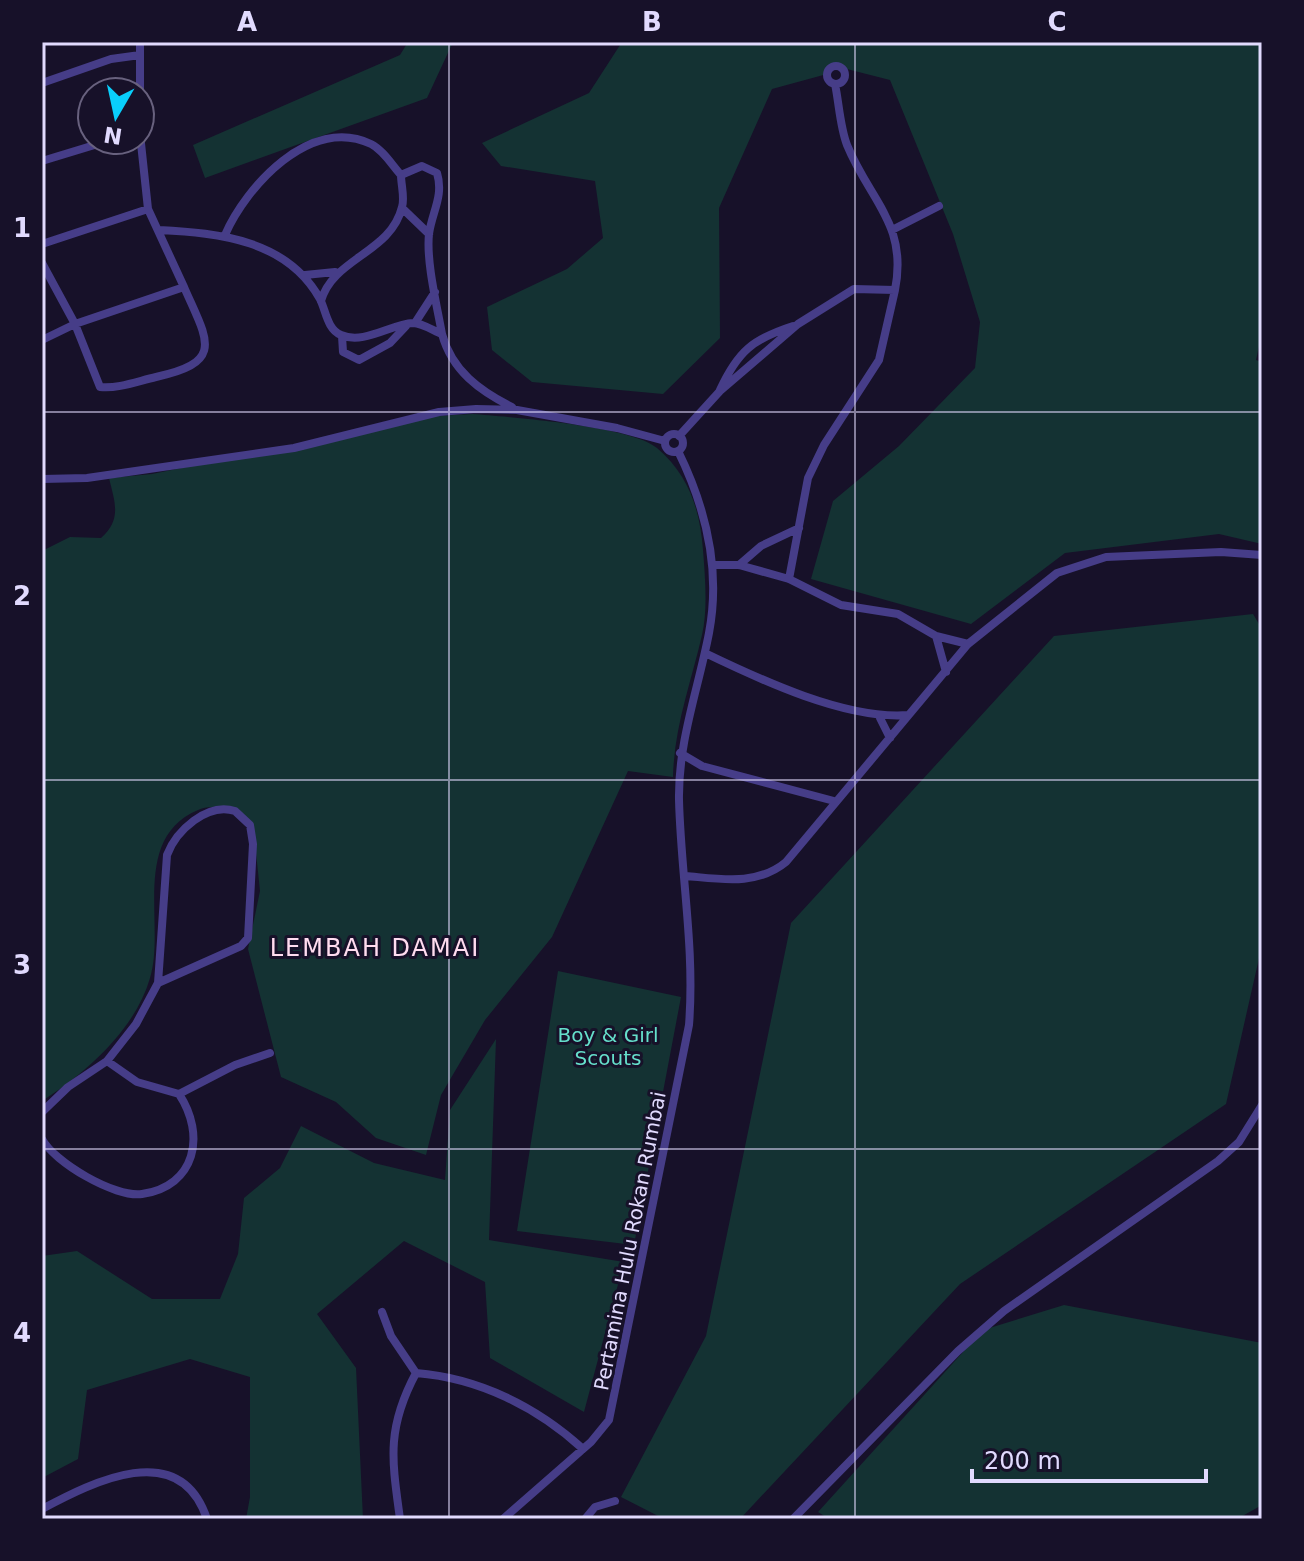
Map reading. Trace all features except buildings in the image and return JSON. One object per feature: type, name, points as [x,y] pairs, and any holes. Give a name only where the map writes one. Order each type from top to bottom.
[{"type":"street","points":[[140,42],[140,76]]},
{"type":"street","points":[[42,83],[89,65],[140,55]]},
{"type":"street","points":[[789,579],[808,478],[824,445],[879,360],[900,255],[892,230],[845,141],[835,84]]},
{"type":"street","points":[[225,235],[258,181],[294,154],[312,145],[356,139],[373,145],[401,175],[402,208],[382,240],[368,253],[336,272],[305,275]]},
{"type":"street","points":[[42,161],[76,151]]},
{"type":"street","points":[[42,263],[75,324],[100,387],[117,387],[193,367],[203,358],[205,345],[184,287],[148,209],[142,156]]},
{"type":"street","points":[[401,175],[422,166],[437,173],[439,204],[429,234],[442,334],[452,361],[471,382],[517,410]]},
{"type":"street","points":[[892,230],[939,206]]},
{"type":"street","points":[[402,208],[429,234]]},
{"type":"street","points":[[42,244],[148,209]]},
{"type":"street","points":[[159,230],[225,235],[254,243],[305,275],[321,301],[331,326],[342,336],[354,337],[411,324],[442,334]]},
{"type":"street","points":[[321,301],[336,272]]},
{"type":"street","points":[[42,340],[75,324],[184,287]]},
{"type":"street","points":[[679,436],[720,391],[798,324],[854,289],[895,290]]},
{"type":"street","points":[[342,336],[343,352],[359,360],[390,343],[411,324],[435,292]]},
{"type":"street","points":[[720,391],[729,371],[752,343],[798,324]]},
{"type":"street","points":[[42,479],[87,478],[294,448],[439,412],[517,410],[617,428],[665,441]]},
{"type":"street","points":[[665,441],[671,435],[679,436]]},
{"type":"street","points":[[665,441],[668,450],[678,451],[682,444],[679,436]]},
{"type":"street","name":"Pertamina Hulu Rokan Rumbai","points":[[503,1519],[603,1431],[615,1401],[689,1025],[691,970],[679,801],[680,753],[705,653],[713,600],[714,565],[694,488],[678,451]]},
{"type":"street","points":[[739,565],[761,546],[799,528]]},
{"type":"street","points":[[686,876],[749,879],[775,871],[795,853],[834,801],[968,644],[1057,573],[1106,557],[1221,552],[1262,555]]},
{"type":"street","points":[[714,565],[739,565],[789,579],[841,605],[898,614],[936,636],[968,644]]},
{"type":"street","points":[[936,636],[946,672]]},
{"type":"street","points":[[705,653],[791,689],[880,718],[908,715]]},
{"type":"street","points":[[880,718],[890,738]]},
{"type":"street","points":[[680,753],[702,766],[834,801]]},
{"type":"street","points":[[42,1112],[68,1087],[107,1061],[136,1024],[158,983],[163,958],[167,855],[171,845],[201,816],[218,810],[235,811],[250,825],[253,844],[248,938],[232,950],[158,983]]},
{"type":"street","points":[[107,1061],[137,1082],[179,1094],[235,1065],[270,1053]]},
{"type":"street","points":[[42,1139],[53,1156],[108,1186],[139,1195],[156,1191],[181,1171],[195,1150],[196,1130],[179,1094]]},
{"type":"street","points":[[793,1519],[958,1351],[1004,1311],[1218,1161],[1239,1142],[1262,1105]]},
{"type":"street","points":[[382,1312],[391,1336],[416,1373],[455,1378],[515,1401],[583,1449]]},
{"type":"street","points":[[400,1519],[391,1444],[404,1399],[416,1373]]},
{"type":"street","points":[[42,1509],[103,1479],[152,1472],[187,1486],[207,1519]]},
{"type":"street","points":[[585,1519],[595,1507],[615,1501]]},
{"type":"green space","points":[[408,42],[453,42],[427,98],[205,178],[193,145],[400,55]]},
{"type":"green space","points":[[622,42],[1262,42],[1262,333],[1256,360],[1262,362],[1262,544],[1219,534],[1065,553],[971,624],[811,579],[833,501],[899,446],[975,368],[980,322],[953,234],[890,80],[835,66],[827,74],[772,89],[719,208],[720,338],[663,394],[532,382],[492,350],[487,307],[567,269],[603,238],[595,181],[501,166],[482,143],[589,93]]},
{"type":"green space","points":[[473,414],[598,428],[643,440],[668,458],[685,482],[696,507],[701,535],[705,604],[702,635],[680,723],[673,777],[628,771],[552,937],[485,1020],[441,1095],[426,1155],[376,1138],[336,1102],[281,1077],[248,949],[260,891],[253,824],[228,806],[198,810],[177,823],[164,841],[154,885],[154,957],[143,997],[107,1048],[42,1101],[42,551],[70,537],[101,538],[108,531],[115,510],[109,478],[152,474],[436,416]]},
{"type":"green space","points":[[1253,614],[1262,629],[1262,945],[1226,1104],[960,1284],[740,1519],[664,1519],[621,1497],[706,1336],[791,923],[1054,636]]},
{"type":"green space","name":"Boy & Girl Scouts","points":[[558,971],[681,997],[634,1245],[517,1231]]},
{"type":"green space","points":[[496,1039],[489,1240],[624,1262],[584,1412],[490,1358],[485,1282],[404,1241],[317,1314],[356,1368],[363,1519],[246,1519],[250,1497],[250,1377],[190,1359],[87,1390],[78,1459],[42,1478],[42,1256],[77,1251],[152,1299],[220,1299],[238,1254],[244,1198],[280,1168],[301,1126],[374,1163],[445,1180],[450,1110]]},
{"type":"green space","points":[[1064,1305],[1262,1343],[1262,1505],[1237,1519],[829,1519],[818,1512],[983,1330]]},
{"type":"district","name":"LEMBAH DAMAI","points":[[375,948]]}]
